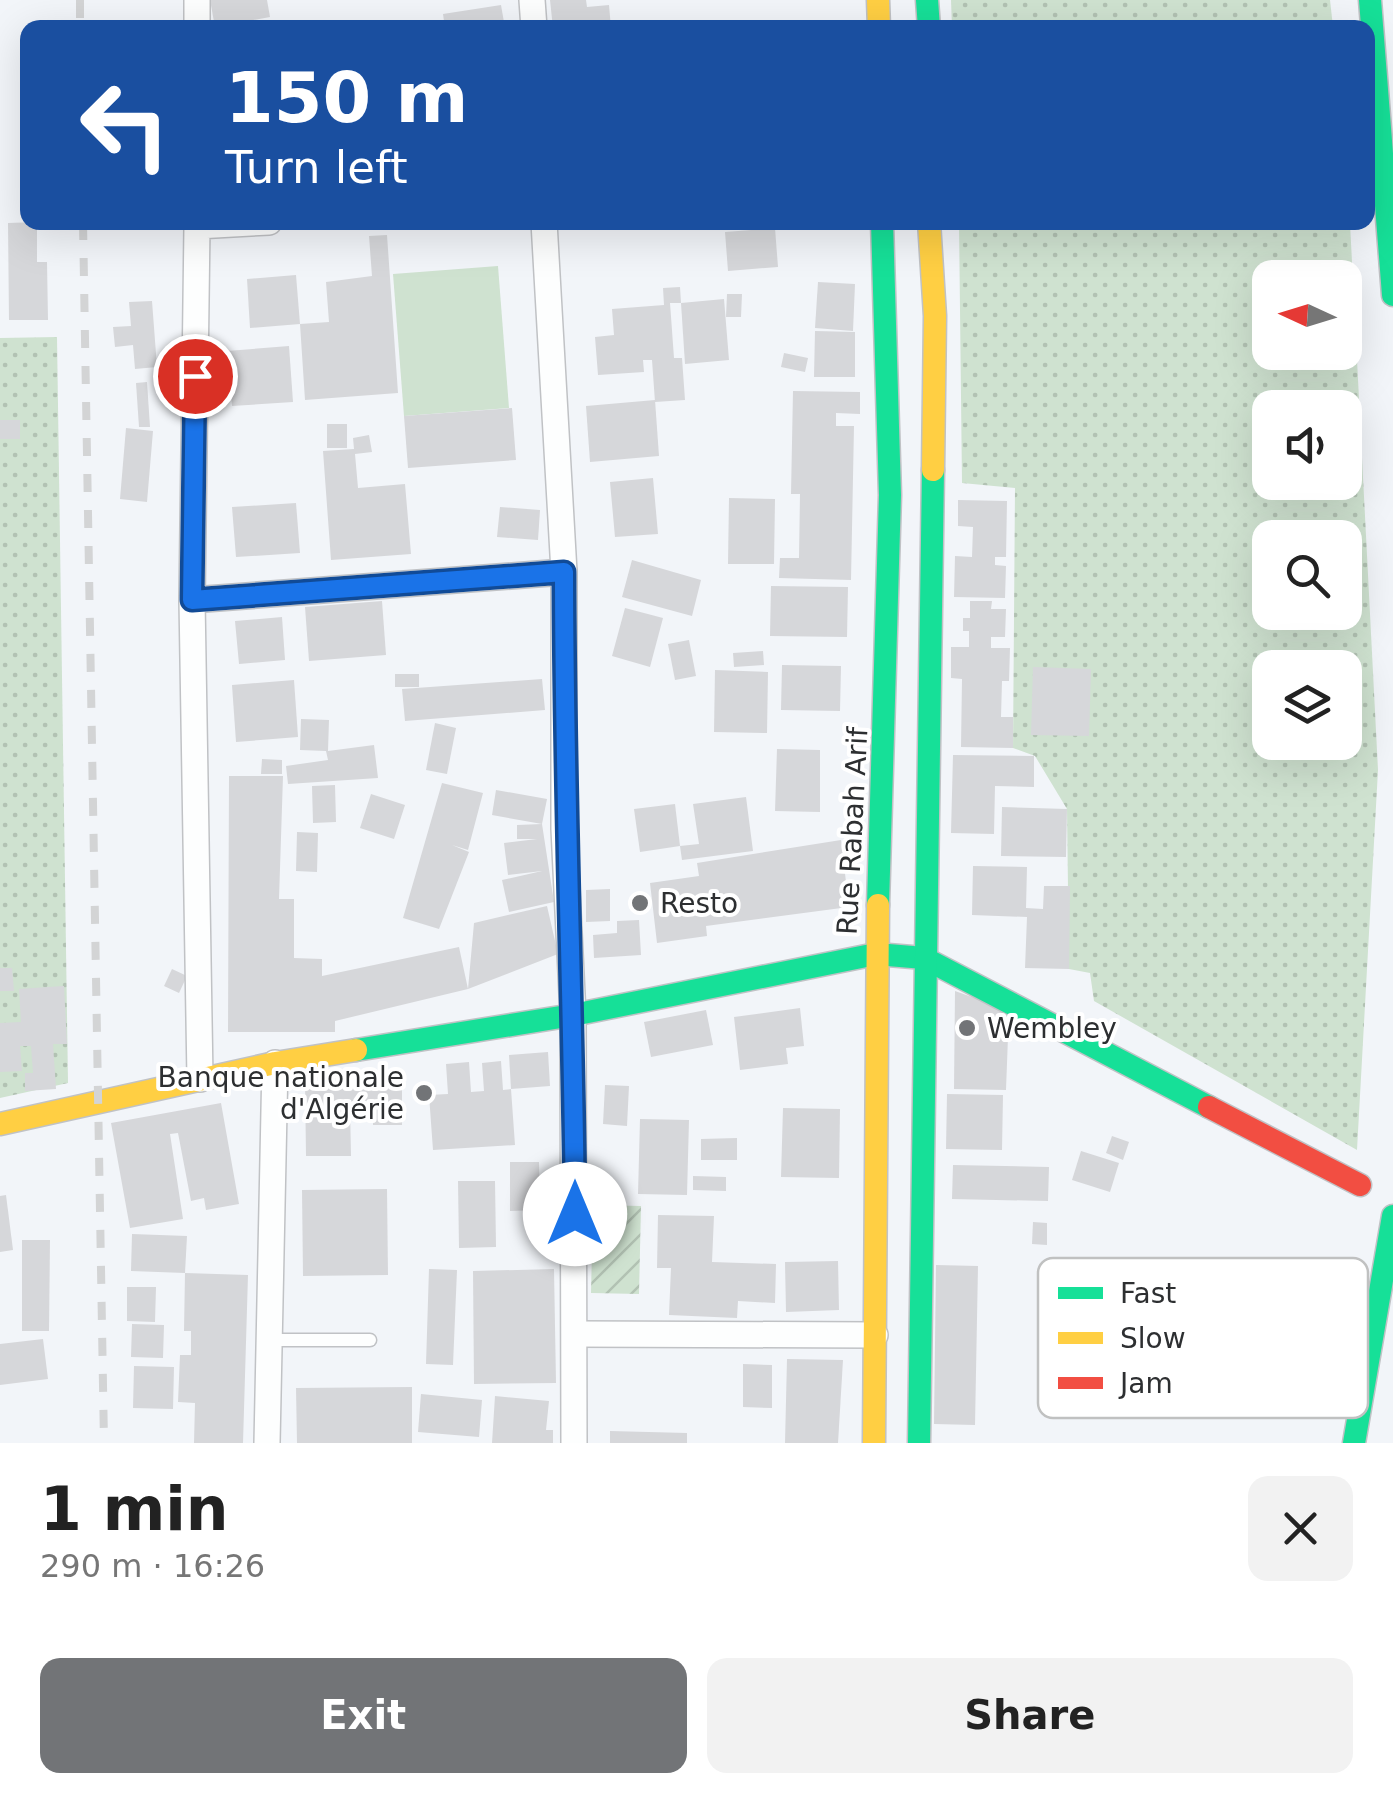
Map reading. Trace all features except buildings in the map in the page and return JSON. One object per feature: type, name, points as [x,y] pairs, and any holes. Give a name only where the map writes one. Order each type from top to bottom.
[{"type":"main road","points":[[1375,64],[1393,295]]},
{"type":"main road","name":"Rue Rabah Arif","points":[[874,1443],[876,954],[888,733],[890,563],[889,333],[883,230]]},
{"type":"main road","points":[[919,1443],[935,316],[930,230]]},
{"type":"main road","points":[[0,1124],[275,1063],[573,1014],[876,954],[924,958],[1360,1185]]},
{"type":"main road","points":[[1368,1367],[1393,1216]]},
{"type":"main road","points":[[1354,1443],[1359,1418]]},
{"type":"street","points":[[197,230],[192,600],[200,1079]]},
{"type":"street","points":[[544,230],[564,572],[564,829],[573,1014],[574,1443]]},
{"type":"street","points":[[192,600],[564,572]]},
{"type":"street","points":[[267,1443],[275,1063]]},
{"type":"street","points":[[576,1334],[875,1335]]},
{"type":"lane","points":[[269,1340],[370,1340]]},
{"type":"green space","points":[[951,0],[1330,0],[1332,20],[952,20]]},
{"type":"green space","points":[[959,230],[1350,230],[1352,260],[1252,260],[1252,370],[1358,370],[1359,390],[1252,390],[1252,500],[1362,500],[1362,457],[1378,770],[1357,1150],[1094,1001],[1090,973],[1069,969],[1067,809],[1035,756],[1013,748],[1015,488],[962,483]]},
{"type":"green space","points":[[498,266],[509,408],[404,416],[393,274]]},
{"type":"green space","points":[[57,337],[68,1083],[0,1098],[0,338]]},
{"type":"green space","points":[[593,1205],[641,1206],[639,1294],[591,1293]]},
{"type":"railway","points":[[80,0],[80,20]]},
{"type":"railway","points":[[83,230],[104,1443]]},
{"type":"traffic: fast","points":[[927,0],[928,20]]},
{"type":"traffic: fast","points":[[1370,0],[1372,20]]},
{"type":"traffic: fast","points":[[1375,64],[1393,295]]},
{"type":"traffic: fast","points":[[878,905],[890,495],[882,230]]},
{"type":"traffic: fast","points":[[919,1443],[933,470]]},
{"type":"traffic: fast","points":[[356,1050],[573,1015],[876,954],[924,958],[1209,1107]]},
{"type":"traffic: fast","points":[[1368,1362],[1393,1216]]},
{"type":"traffic: fast","points":[[1354,1443],[1358,1418]]},
{"type":"traffic: slow","points":[[878,0],[879,20]]},
{"type":"traffic: slow","points":[[930,230],[935,316],[933,470]]},
{"type":"traffic: slow","points":[[874,1443],[878,905]]},
{"type":"traffic: slow","points":[[0,1124],[275,1063],[356,1050]]},
{"type":"traffic: jam","points":[[1209,1107],[1360,1185]]},
{"type":"place","name":"Resto","points":[[640,903]]},
{"type":"place","name":"Wembley","points":[[967,1028]]},
{"type":"place","name":"Banque nationale d'Algérie","points":[[424,1093]]},
{"type":"route","points":[[195,376],[192,600],[564,572],[564,829],[573,1014],[575,1214]]}]
